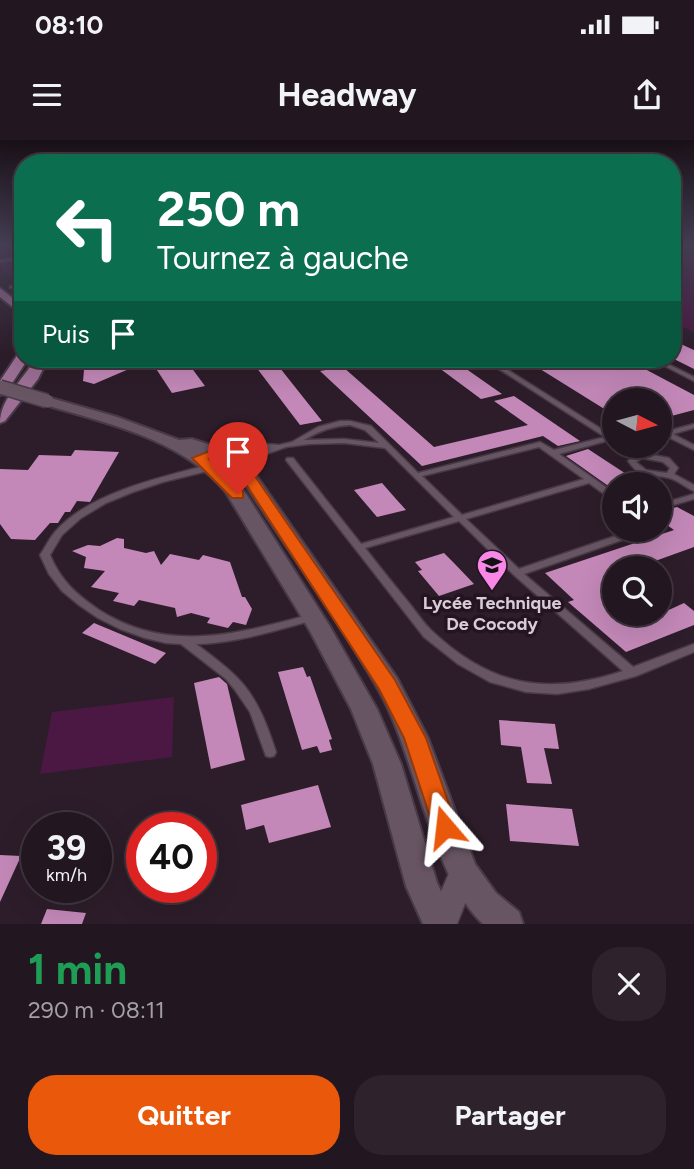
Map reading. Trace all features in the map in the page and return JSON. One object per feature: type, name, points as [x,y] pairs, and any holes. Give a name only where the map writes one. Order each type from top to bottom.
[{"type":"main road","points":[[0,389],[15,368]]},
{"type":"main road","points":[[0,418],[36,368]]},
{"type":"street","points":[[0,389],[47,401],[162,438],[245,472],[388,685],[415,738],[463,873],[483,914],[507,924]]},
{"type":"street","points":[[216,460],[313,617],[371,722],[388,768],[425,900],[441,924]]},
{"type":"street","points":[[441,924],[463,873]]},
{"type":"lane","points":[[501,368],[602,433]]},
{"type":"lane","points":[[672,368],[694,379]]},
{"type":"lane","points":[[295,443],[305,435],[351,422],[368,428],[517,573],[632,673]]},
{"type":"lane","points":[[672,432],[694,426]]},
{"type":"lane","points":[[672,438],[694,448]]},
{"type":"lane","points":[[313,617],[184,642],[163,639],[94,612],[60,584],[48,568],[45,555],[60,530],[75,517],[216,460],[295,443],[339,441],[388,447]]},
{"type":"lane","points":[[553,453],[602,441]]},
{"type":"lane","points":[[178,474],[216,460],[246,444],[281,447]]},
{"type":"lane","points":[[418,475],[540,444],[602,489]]},
{"type":"lane","points":[[636,458],[632,461],[635,466],[647,472]]},
{"type":"lane","points":[[656,458],[666,460],[674,468],[672,472]]},
{"type":"lane","points":[[290,460],[428,634],[452,657],[481,675],[519,687],[575,689],[608,682],[694,648]]},
{"type":"lane","points":[[672,476],[692,486]]},
{"type":"lane","points":[[359,547],[591,480]]},
{"type":"lane","points":[[672,504],[694,496]]},
{"type":"lane","points":[[517,573],[607,542]]},
{"type":"lane","points":[[184,642],[246,692],[260,718],[270,752]]},
{"type":"shaded area","points":[[681,281],[694,281],[694,332],[681,326]]},
{"type":"shaded area","points":[[174,697],[172,757],[40,774],[52,712]]},
{"type":"building","points":[[681,344],[694,350],[694,369],[681,362]]},
{"type":"building","points":[[84,368],[131,368],[94,384],[83,381]]},
{"type":"building","points":[[156,368],[192,368],[205,386],[172,393]]},
{"type":"building","points":[[257,368],[280,368],[322,421],[300,425]]},
{"type":"building","points":[[344,368],[434,447],[528,425],[494,401],[514,396],[580,441],[558,446],[543,436],[422,466],[320,371]]},
{"type":"building","points":[[439,368],[465,368],[502,394],[481,399]]},
{"type":"building","points":[[538,368],[643,368],[694,395],[694,410],[672,416],[672,388],[602,388],[602,408]]},
{"type":"building","points":[[588,449],[623,472],[602,472],[602,482],[566,456]]},
{"type":"building","points":[[75,450],[119,452],[90,502],[77,501],[70,512],[65,512],[58,523],[50,523],[35,540],[11,539],[0,524],[0,469],[28,470],[39,455],[71,456]]},
{"type":"building","points":[[382,483],[406,510],[377,517],[354,490]]},
{"type":"building","points":[[677,507],[694,516],[694,547],[669,556],[602,556],[602,626],[672,626],[672,608],[684,603],[694,611],[694,625],[626,652],[568,602],[574,600],[545,573],[638,542],[672,542],[672,508]]},
{"type":"building","points":[[117,538],[124,539],[124,548],[146,553],[154,551],[161,565],[170,554],[199,560],[203,555],[230,562],[242,597],[245,597],[252,609],[246,625],[233,622],[228,628],[207,623],[210,618],[191,613],[177,617],[175,608],[139,600],[134,606],[113,601],[119,593],[91,587],[105,571],[84,568],[86,557],[72,551],[88,545],[100,546]]},
{"type":"building","points":[[444,553],[474,584],[439,596],[418,571],[422,570],[415,562]]},
{"type":"building","points":[[94,623],[166,653],[155,664],[82,633]]},
{"type":"building","points":[[303,667],[307,677],[310,676],[332,739],[329,740],[332,750],[320,753],[317,746],[302,750],[278,672]]},
{"type":"building","points":[[219,677],[227,684],[245,760],[211,769],[194,683]]},
{"type":"building","points":[[499,720],[555,724],[559,749],[544,748],[552,784],[527,783],[521,747],[501,745]]},
{"type":"building","points":[[318,785],[331,827],[269,843],[264,825],[246,830],[241,805]]},
{"type":"building","points":[[506,804],[572,809],[579,846],[510,841]]},
{"type":"building","points":[[0,855],[21,856],[0,902]]},
{"type":"building","points":[[47,909],[86,913],[82,924],[41,924]]},
{"type":"place","name":"Lycée Technique De Cocody","points":[[492,592]]},
{"type":"route","points":[[238,494],[212,467],[198,458],[217,452],[245,472],[388,685],[415,738],[445,827]]}]
